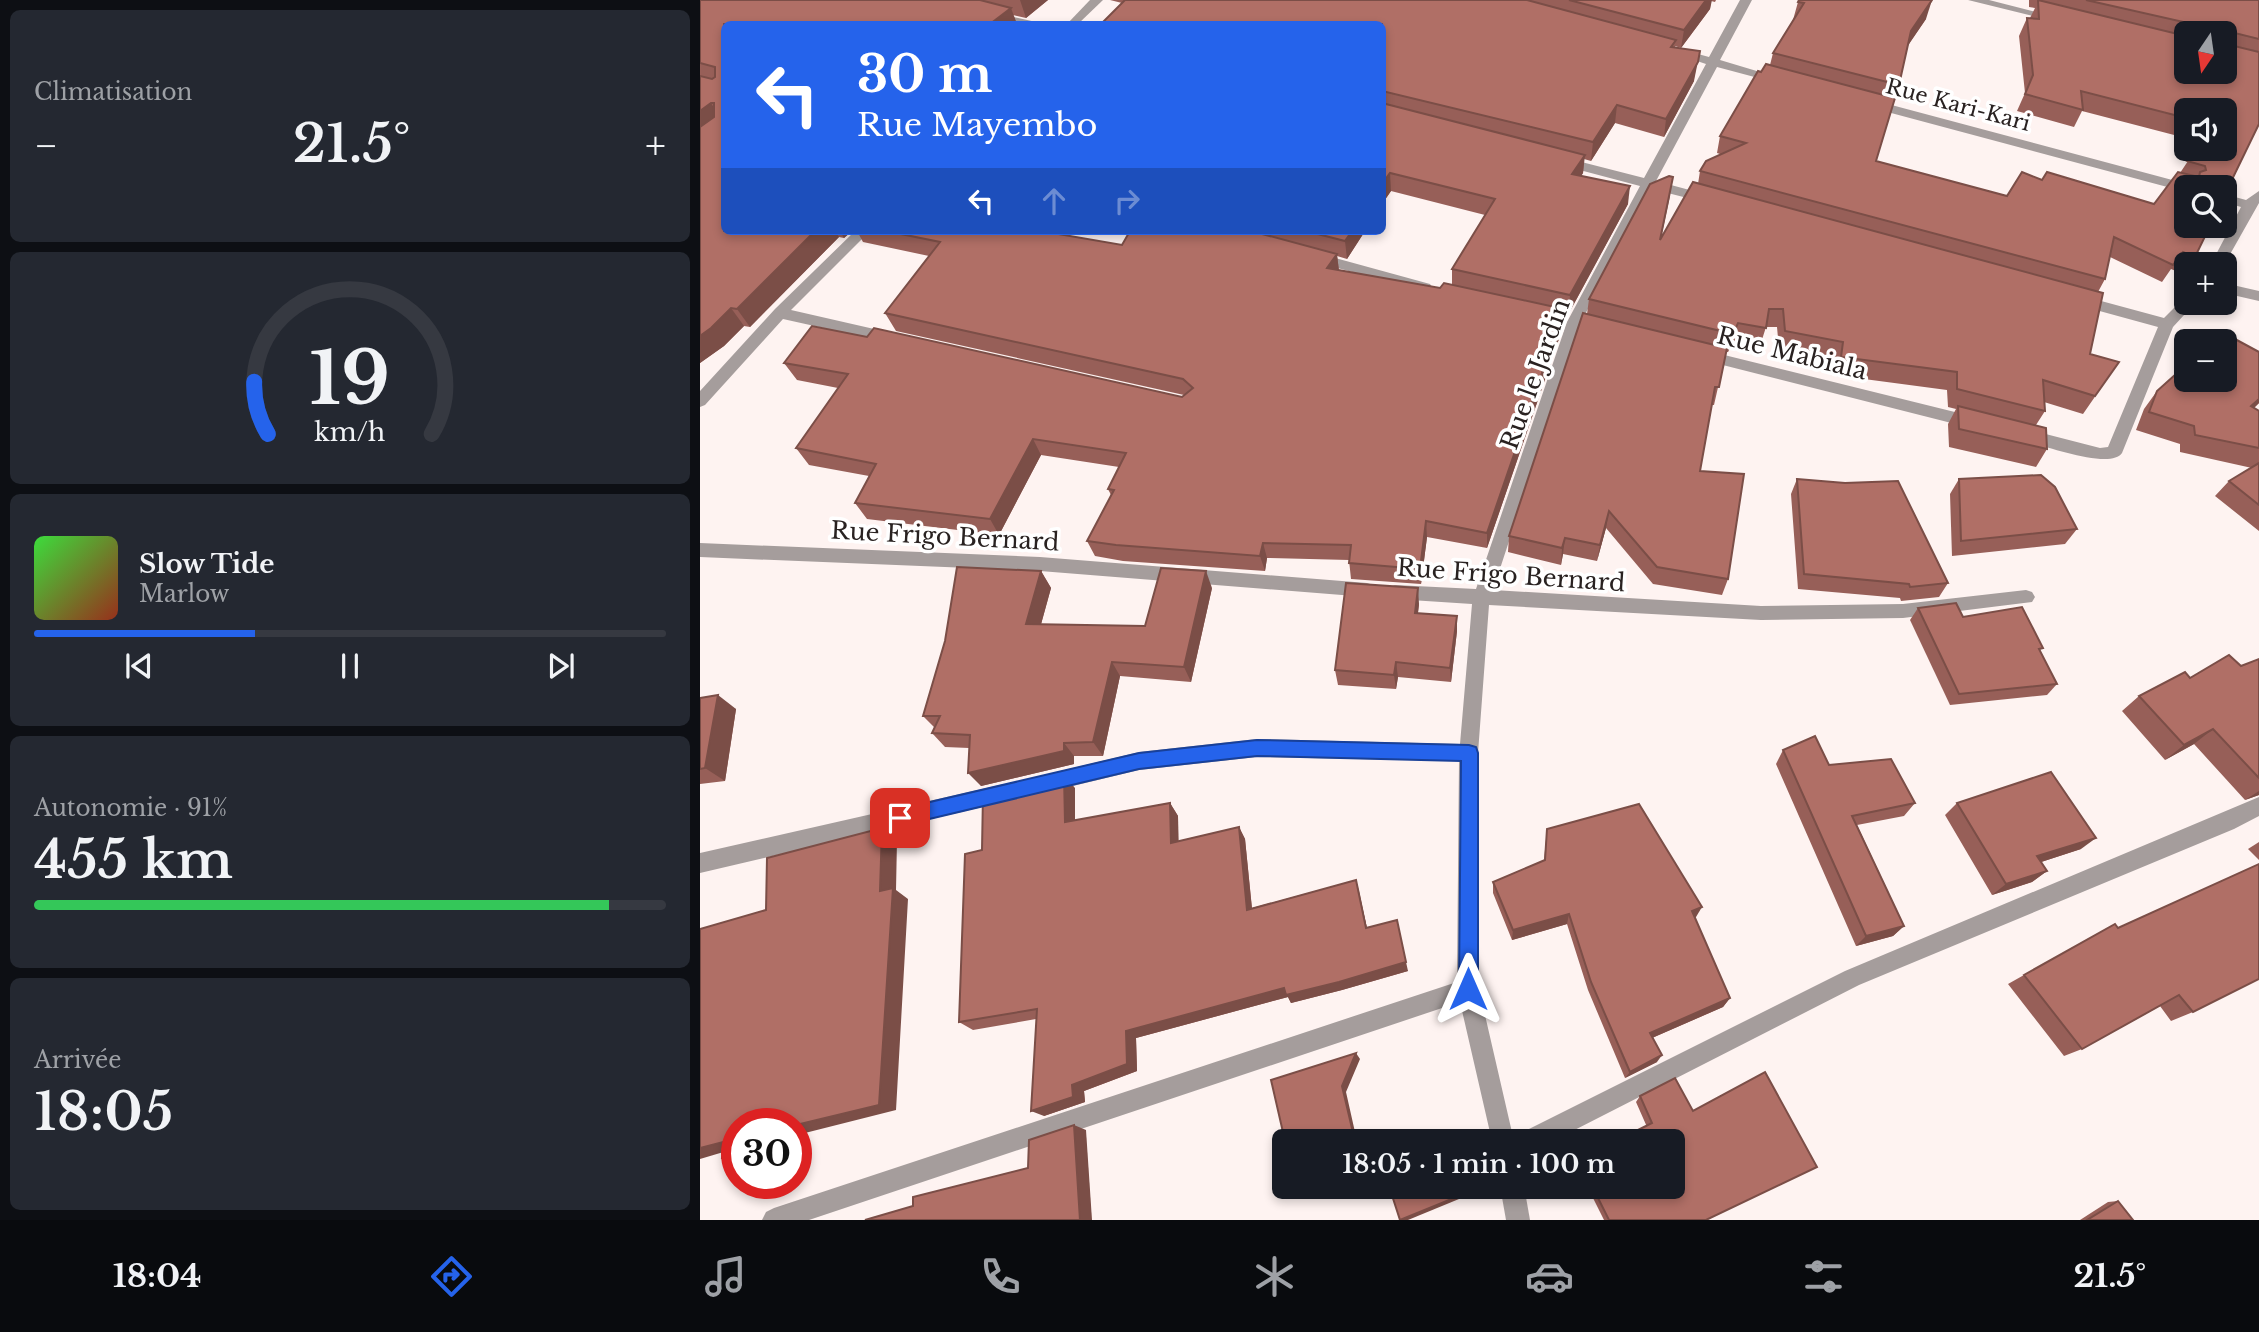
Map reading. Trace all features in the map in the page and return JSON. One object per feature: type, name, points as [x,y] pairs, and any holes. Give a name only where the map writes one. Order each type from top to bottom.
[{"type":"street","points":[[1075,21],[1097,0]]},
{"type":"street","name":"Rue le Jardin","points":[[1500,1129],[1468,989],[1469,753],[1481,599],[1574,323],[1746,0]]},
{"type":"street","points":[[1974,0],[2067,21]]},
{"type":"street","points":[[982,12],[1020,21]]},
{"type":"street","points":[[1661,48],[1795,83]]},
{"type":"street","name":"Rue Kari-Kari","points":[[1862,102],[2174,185]]},
{"type":"street","points":[[1554,159],[1727,204]]},
{"type":"street","points":[[2225,252],[2254,200]]},
{"type":"street","points":[[700,401],[780,313],[859,235]]},
{"type":"street","points":[[1307,256],[1441,292]]},
{"type":"street","points":[[2237,291],[2259,296]]},
{"type":"street","points":[[2060,295],[2167,324],[2176,315]]},
{"type":"street","points":[[780,313],[902,341]]},
{"type":"street","name":"Rue Mabiala","points":[[1695,353],[2100,454],[2114,453],[2167,324]]},
{"type":"street","name":"Rue Frigo Bernard","points":[[700,550],[1040,564],[1481,599],[1762,613],[1903,611],[2026,597]]},
{"type":"street","points":[[700,863],[1139,761],[1257,748],[1469,753]]},
{"type":"street","points":[[1552,1129],[1852,978],[2227,822],[2259,806]]},
{"type":"street","points":[[774,1220],[1468,989]]},
{"type":"street","points":[[1514,1199],[1518,1220]]},
{"type":"building","points":[[700,0],[980,0],[1011,8],[994,21],[721,21],[721,235],[811,235],[737,309],[731,308],[700,336],[700,127],[714,117],[714,103],[700,111],[700,76],[712,79],[715,77],[715,67],[700,63]]},
{"type":"building","points":[[1125,0],[1527,0],[1676,40],[1671,47],[1700,51],[1698,62],[1666,119],[1617,105],[1593,142],[1386,92],[1386,21],[1104,21]]},
{"type":"building","points":[[1569,0],[1706,0],[1684,30]]},
{"type":"building","points":[[1932,0],[1911,31],[1899,85],[1773,53],[1804,3],[1798,2]]},
{"type":"building","points":[[2038,0],[2174,33],[2174,84],[2237,84],[2237,47],[2259,52],[2259,124],[2234,175],[2199,175],[2206,170],[2205,166],[2187,161],[2237,161],[2237,98],[2174,98],[2174,115],[2081,91],[2083,110],[2025,94],[2033,75],[2027,18],[2039,19]]},
{"type":"building","points":[[2086,0],[2259,0],[2259,39],[2237,34],[2237,21],[2179,21]]},
{"type":"building","points":[[1766,64],[1895,98],[1876,161],[2007,196],[2022,172],[2042,180],[2047,172],[2154,204],[2174,177],[2174,238],[2204,238],[2197,252],[2174,252],[2173,265],[2114,237],[2105,279],[1700,171],[1706,161],[1746,143],[1720,136],[1758,71],[1761,72]]},
{"type":"building","points":[[1386,104],[1585,155],[1572,174],[1630,186],[1570,295],[1452,269],[1495,199],[1390,173],[1386,178]]},
{"type":"building","points":[[1669,176],[1673,177],[1660,240],[1693,182],[2103,293],[2090,354],[2119,362],[2095,396],[2043,380],[2045,411],[1957,389],[1957,372],[1841,357],[1843,342],[1785,331],[1783,309],[1769,309],[1766,328],[1738,323],[1733,334],[1589,299],[1650,184]]},
{"type":"building","points":[[906,235],[1064,235],[1122,245],[1128,235],[1266,235],[1337,254],[1327,268],[1440,288],[1444,283],[1564,309],[1487,533],[1426,521],[1420,569],[1349,563],[1351,545],[1263,543],[1260,556],[1116,545],[1087,541],[1114,490],[1108,489],[1126,453],[1033,439],[990,519],[855,503],[876,464],[796,448],[848,374],[784,363],[812,326],[867,337],[874,328],[1182,397],[1193,388],[1183,379],[885,313],[940,242]]},
{"type":"building","points":[[1322,235],[1349,235],[1345,241]]},
{"type":"building","points":[[1583,313],[1727,348],[1719,387],[1715,387],[1700,471],[1744,474],[1728,579],[1657,567],[1609,511],[1600,545],[1565,538],[1562,548],[1509,536]]},
{"type":"building","points":[[2237,340],[2259,352],[2259,399],[2251,406],[2259,411],[2259,448],[2195,435],[2194,426],[2149,412],[2157,391],[2174,376],[2174,392],[2237,392]]},
{"type":"building","points":[[1958,406],[2046,428],[2047,449],[1959,429]]},
{"type":"building","points":[[2259,463],[2259,505],[2229,481]]},
{"type":"building","points":[[2041,475],[2055,487],[2077,529],[1961,541],[1959,479]]},
{"type":"building","points":[[1797,479],[1845,483],[1898,481],[1948,583],[1910,587],[1909,584],[1804,574]]},
{"type":"building","points":[[957,567],[1041,571],[1026,624],[1145,626],[1161,568],[1206,571],[1184,667],[1112,662],[1093,742],[1064,743],[1064,751],[968,773],[970,735],[932,733],[940,716],[923,716],[945,641]]},
{"type":"building","points":[[1346,583],[1418,588],[1415,613],[1457,616],[1450,668],[1396,662],[1394,675],[1335,670]]},
{"type":"building","points":[[1956,603],[1963,617],[2022,607],[2043,648],[2039,649],[2057,684],[1959,694],[1918,608]]},
{"type":"building","points":[[2229,655],[2241,666],[2259,659],[2259,778],[2213,729],[2184,745],[2139,696],[2185,672],[2190,678]]},
{"type":"building","points":[[718,695],[705,768],[700,769],[700,698]]},
{"type":"building","points":[[1815,736],[1829,765],[1891,759],[1915,803],[1852,816],[1904,926],[1866,936],[1783,750]]},
{"type":"building","points":[[2051,772],[2096,838],[2037,856],[2047,871],[2006,884],[1957,803]]},
{"type":"building","points":[[1064,775],[1065,822],[1170,803],[1171,843],[1239,827],[1247,910],[1356,880],[1366,928],[1397,920],[1406,962],[1286,995],[1284,988],[1126,1031],[1127,1064],[1072,1085],[1073,1097],[1031,1111],[1037,1009],[959,1022],[965,854],[982,850],[983,794]]},
{"type":"building","points":[[1639,804],[1702,907],[1692,911],[1730,998],[1650,1033],[1662,1055],[1630,1072],[1591,982],[1569,914],[1513,930],[1493,882],[1545,860],[1547,829]]},
{"type":"building","points":[[882,828],[880,891],[893,888],[879,1105],[812,1121],[812,1108],[721,1108],[721,1143],[700,1148],[700,929],[766,910],[767,858]]},
{"type":"building","points":[[2259,864],[2259,979],[2193,1012],[2179,995],[2082,1049],[2024,975],[2115,924],[2118,928]]},
{"type":"building","points":[[1356,1053],[1342,1086],[1352,1129],[1282,1129],[1271,1080]]},
{"type":"building","points":[[1765,1072],[1817,1167],[1706,1220],[1609,1220],[1598,1199],[1685,1199],[1685,1129],[1640,1129],[1652,1123],[1640,1096],[1675,1078],[1693,1111]]},
{"type":"building","points":[[1074,1125],[1080,1220],[865,1220],[913,1206],[913,1197],[1028,1168],[1029,1140]]},
{"type":"building","points":[[1393,1199],[1452,1199],[1400,1220]]},
{"type":"building","points":[[2118,1201],[2133,1220],[2087,1220]]},
{"type":"route","points":[[900,818],[1139,761],[1257,748],[1469,753],[1468,989]]}]
